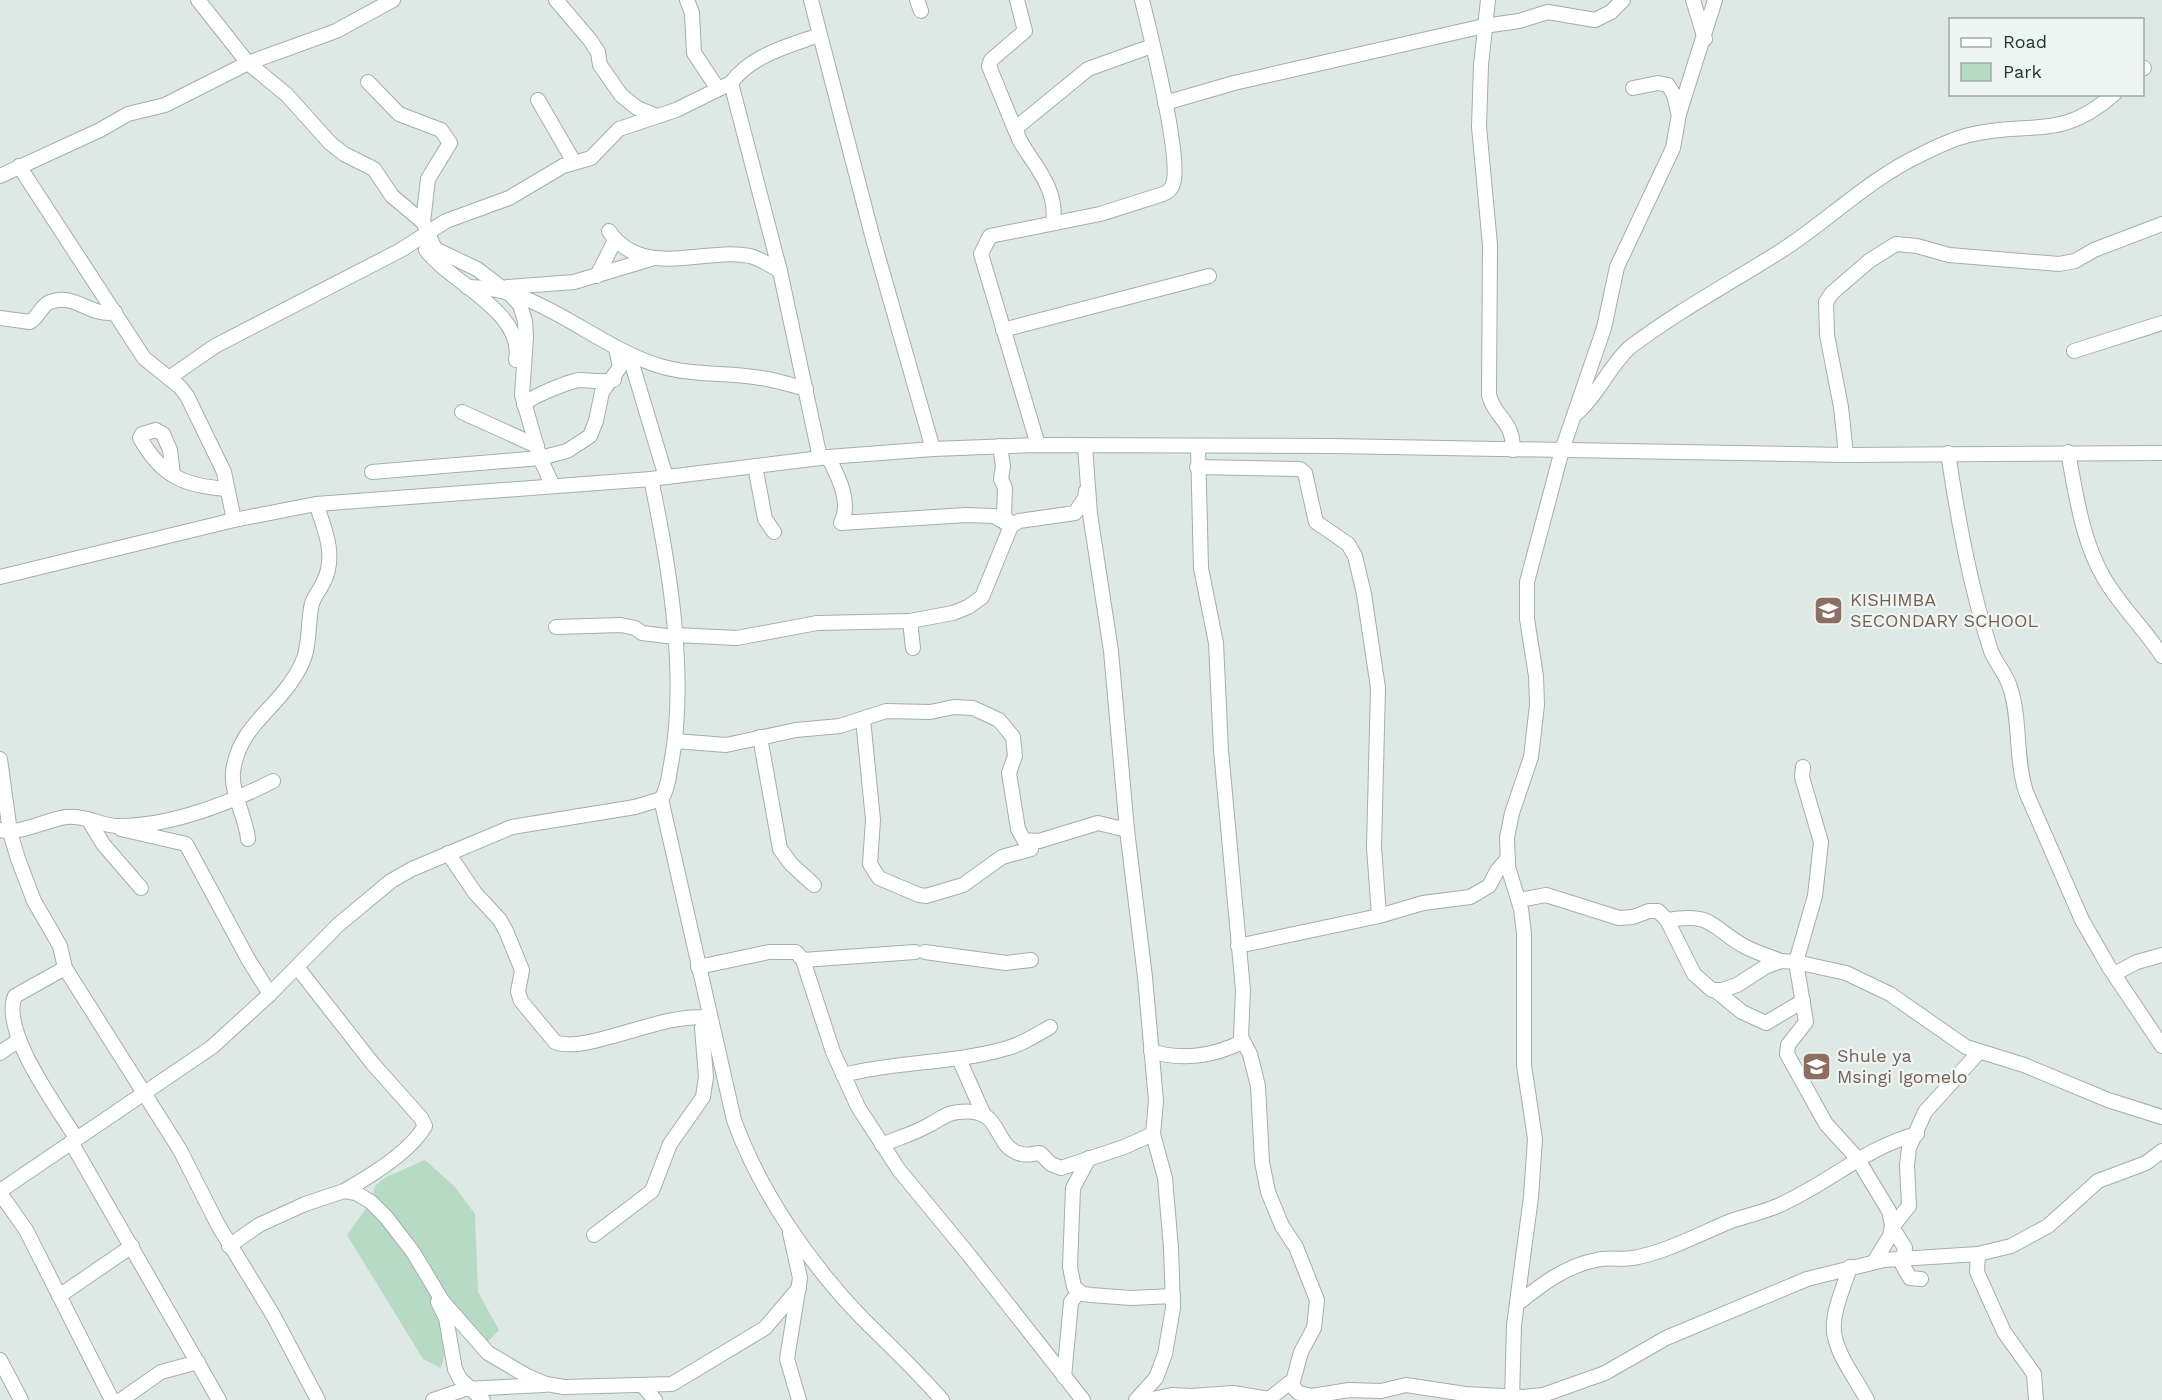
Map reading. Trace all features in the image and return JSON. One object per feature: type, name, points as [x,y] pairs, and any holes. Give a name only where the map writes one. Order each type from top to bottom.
[{"type":"street","points":[[198,0],[248,63],[287,95],[344,154],[374,169],[392,196],[424,232],[435,249],[477,269],[516,300],[522,311],[526,337],[520,386],[537,448]]},
{"type":"street","points":[[0,176],[100,130],[128,114],[165,105],[248,63],[336,31],[393,0]]},
{"type":"street","points":[[556,0],[590,40],[598,52],[600,65],[621,95],[637,108],[657,116]]},
{"type":"street","points":[[687,0],[692,13],[693,53],[718,89]]},
{"type":"street","points":[[812,0],[819,35],[933,449]]},
{"type":"street","points":[[1017,0],[1025,32],[991,60],[988,66],[1016,132],[1049,185],[1055,209],[1053,222]]},
{"type":"street","points":[[1488,0],[1488,16],[1484,26],[1479,127],[1490,245],[1489,395],[1493,406],[1509,426],[1513,450]]},
{"type":"street","points":[[1165,103],[1234,83],[1484,26],[1519,21],[1548,12],[1595,20],[1606,16],[1623,0]]},
{"type":"street","points":[[1693,0],[1705,39]]},
{"type":"street","points":[[1512,1398],[1517,1304],[1531,1197],[1535,1139],[1524,1065],[1525,945],[1508,858],[1508,825],[1531,757],[1537,705],[1536,676],[1527,619],[1527,582],[1562,450],[1576,415],[1604,328],[1617,267],[1669,158],[1679,114],[1705,39],[1715,0]]},
{"type":"street","points":[[1038,445],[981,254],[990,236],[1100,214],[1169,191],[1174,179],[1165,103],[1152,46],[1146,1]]},
{"type":"street","points":[[169,378],[214,346],[424,232],[452,218],[509,198],[574,162],[591,158],[619,129],[657,116],[731,83],[746,67],[764,56],[819,35]]},
{"type":"street","points":[[1016,132],[1021,122],[1088,69],[1152,46]]},
{"type":"street","points":[[368,82],[399,114],[441,130],[450,143],[428,179],[424,232],[441,266],[493,307],[515,339],[512,385],[514,400],[552,484]]},
{"type":"street","points":[[731,83],[780,271],[824,458],[842,486],[844,517],[841,523],[966,515],[994,516],[1011,526]]},
{"type":"street","points":[[1634,88],[1658,83],[1668,85],[1674,95],[1679,114]]},
{"type":"street","points":[[1576,415],[1595,397],[1618,358],[1629,348],[1788,246],[1855,194],[1890,171],[1923,153],[1969,135],[2061,126],[2094,112],[2112,96]]},
{"type":"street","points":[[538,100],[574,162]]},
{"type":"street","points":[[19,166],[144,358],[187,396],[224,472],[234,520]]},
{"type":"street","points":[[1846,455],[1841,407],[1827,335],[1826,302],[1832,293],[1869,261],[1896,244],[1917,246],[1949,255],[2059,264],[2075,261],[2094,250],[2162,225]]},
{"type":"street","points":[[597,276],[612,236],[625,249],[654,258]]},
{"type":"street","points":[[467,287],[503,288],[553,285],[597,276],[654,258],[725,254],[750,256],[780,271]]},
{"type":"street","points":[[1003,330],[1209,276]]},
{"type":"street","points":[[526,337],[540,305],[553,285]]},
{"type":"street","points":[[503,288],[540,305],[616,348],[677,371],[761,378],[806,389]]},
{"type":"street","points":[[0,318],[30,321],[46,304],[67,299],[104,313],[115,312]]},
{"type":"street","points":[[2074,351],[2162,323]]},
{"type":"street","points":[[372,472],[537,448],[579,446],[590,436],[596,421],[602,392],[620,367],[616,348]]},
{"type":"street","points":[[629,354],[666,477]]},
{"type":"street","points":[[524,405],[533,396],[573,381],[608,381],[635,370]]},
{"type":"street","points":[[462,412],[537,448]]},
{"type":"street","points":[[0,577],[234,520],[316,504],[666,477],[824,458],[933,449],[1038,445],[1678,450],[1846,455],[2162,453]]},
{"type":"street","points":[[1000,446],[1003,466],[1001,479],[1005,488],[1004,515],[1011,526]]},
{"type":"street","points":[[1085,446],[1090,514],[1111,651],[1151,1051],[1155,1101],[1153,1134],[1168,1198],[1172,1318],[1160,1370],[1136,1400]]},
{"type":"street","points":[[1198,447],[1201,568],[1216,643],[1221,750],[1243,990],[1242,1042],[1250,1054],[1258,1086],[1262,1162],[1268,1192],[1282,1226],[1296,1247],[1317,1300],[1314,1328],[1301,1352],[1292,1385]]},
{"type":"street","points":[[2068,452],[2079,507],[2097,565],[2114,593],[2162,656]]},
{"type":"street","points":[[1948,453],[1956,504],[1977,601],[1994,658],[2010,688],[2017,721],[2021,778],[2082,920],[2114,974],[2162,1046]]},
{"type":"street","points":[[755,466],[765,519],[774,532]]},
{"type":"street","points":[[1197,466],[1294,467],[1300,469],[1305,473],[1316,522],[1328,533],[1341,538],[1355,556],[1364,594],[1378,688],[1374,846],[1379,916]]},
{"type":"street","points":[[556,627],[621,625],[642,633],[737,638],[817,623],[910,621],[953,614],[982,597],[1011,526],[1021,520],[1076,513],[1085,498],[1087,474]]},
{"type":"street","points":[[173,475],[191,486],[227,489]]},
{"type":"street","points":[[651,478],[663,535],[675,636],[675,741],[661,799],[709,1018],[740,1138],[788,1225],[861,1317],[942,1400]]},
{"type":"street","points":[[248,839],[233,772],[254,723],[287,688],[304,661],[309,647],[311,606],[328,569],[329,543],[316,504]]},
{"type":"street","points":[[910,621],[913,648]]},
{"type":"street","points":[[675,741],[726,745],[796,730],[840,726],[886,711],[930,712],[954,707],[973,708],[999,720],[1012,738],[1016,750],[1010,773],[1018,829],[1024,840],[1039,842],[1098,823],[1128,830]]},
{"type":"street","points":[[864,719],[873,820],[870,864],[879,878],[919,896],[926,896],[970,882],[1002,857],[1031,849]]},
{"type":"street","points":[[760,737],[780,849],[791,864],[814,885]]},
{"type":"street","points":[[0,759],[5,831],[34,901],[60,946],[65,968],[180,1150],[229,1245],[273,1314],[318,1400]]},
{"type":"street","points":[[1803,767],[1802,777],[1821,842],[1815,896],[1796,962],[1806,1022],[1788,1045],[1787,1054],[1826,1124],[1859,1160],[1889,1211],[1892,1227],[1905,1248],[1902,1264],[1910,1278],[1921,1279]]},
{"type":"street","points":[[113,826],[141,824],[216,808],[273,781]]},
{"type":"street","points":[[112,1400],[26,1230],[0,1192],[142,1092],[185,1067],[212,1047],[270,994],[338,925],[391,880],[448,853],[512,827],[635,807],[661,799]]},
{"type":"street","points":[[5,831],[69,817],[88,819],[186,844],[248,959],[270,994]]},
{"type":"street","points":[[88,819],[103,844],[141,888]]},
{"type":"street","points":[[448,853],[475,893],[500,920],[522,970],[518,992],[521,1001],[555,1042],[576,1045],[668,1019],[695,1016],[709,1018]]},
{"type":"street","points":[[1238,946],[1379,916],[1423,903],[1452,901],[1476,895],[1489,886],[1497,871],[1508,858]]},
{"type":"street","points":[[1518,900],[1546,896],[1625,918],[1653,910],[1667,920],[1694,974],[1742,1012],[1766,1023],[1803,1001]]},
{"type":"street","points":[[1667,920],[1693,916],[1708,920],[1743,945],[1781,962]]},
{"type":"street","points":[[698,967],[769,952],[796,952],[804,960],[833,1052],[858,1107],[882,1145],[899,1170],[1083,1400]]},
{"type":"street","points":[[804,960],[920,952],[1006,963],[1031,960]]},
{"type":"street","points":[[2114,974],[2137,962],[2162,955]]},
{"type":"street","points":[[1714,990],[1737,985],[1766,967],[1781,962],[1796,962],[1854,976],[1890,994],[1959,1044],[2024,1065],[2108,1100],[2162,1118]]},
{"type":"street","points":[[229,1245],[259,1225],[305,1204],[344,1191],[366,1179],[408,1146],[425,1126],[415,1110],[373,1064],[297,967]]},
{"type":"street","points":[[65,968],[15,996],[11,1004],[11,1015],[19,1040],[219,1400]]},
{"type":"street","points":[[594,1236],[652,1191],[670,1144],[703,1097],[706,1077],[702,1028],[709,1018]]},
{"type":"street","points":[[843,1075],[898,1063],[958,1059],[1006,1049],[1050,1027]]},
{"type":"street","points":[[0,1053],[19,1040]]},
{"type":"street","points":[[1151,1051],[1181,1058],[1222,1050],[1242,1042]]},
{"type":"street","points":[[1874,1262],[1888,1242],[1892,1227],[1910,1206],[1907,1165],[1909,1148],[1925,1112],[1979,1052]]},
{"type":"street","points":[[958,1059],[983,1113],[993,1121],[1004,1142],[1018,1153],[1040,1153],[1052,1164],[1063,1168],[1124,1147],[1153,1134]]},
{"type":"street","points":[[882,1145],[930,1125],[947,1114],[961,1111],[983,1113]]},
{"type":"street","points":[[1517,1304],[1568,1268],[1597,1259],[1633,1258],[1697,1238],[1733,1221],[1774,1207],[1902,1137],[1916,1134]]},
{"type":"street","points":[[1148,1400],[1172,1395],[1269,1399],[1285,1384],[1292,1385],[1301,1394],[1312,1396],[1349,1390],[1381,1391],[1406,1385],[1446,1392],[1512,1398],[1543,1395],[1605,1373],[1652,1345],[1784,1288],[1874,1262],[1978,1254],[1998,1250],[2031,1237],[2059,1218],[2098,1181],[2138,1167],[2162,1150]]},
{"type":"street","points":[[1089,1158],[1073,1188],[1071,1276],[1079,1292],[1131,1298],[1173,1296]]},
{"type":"street","points":[[344,1191],[356,1193],[365,1198],[386,1217],[413,1252],[438,1294],[492,1357],[546,1384]]},
{"type":"street","points":[[788,1225],[798,1265],[799,1288],[794,1322],[786,1350],[799,1400]]},
{"type":"street","points":[[59,1296],[132,1246]]},
{"type":"street","points":[[1978,1254],[1977,1272],[2004,1332],[2034,1374],[2036,1400]]},
{"type":"street","points":[[1850,1268],[1837,1306],[1834,1333],[1846,1364],[1867,1400]]},
{"type":"street","points":[[432,1400],[470,1389],[546,1384],[589,1388],[672,1384],[765,1328],[799,1288]]},
{"type":"street","points":[[1064,1377],[1071,1302],[1079,1292]]},
{"type":"street","points":[[438,1294],[439,1305],[446,1318],[455,1369],[470,1389],[483,1400]]},
{"type":"street","points":[[0,1360],[21,1400]]},
{"type":"street","points":[[121,1400],[161,1372],[198,1362]]},
{"type":"street","points":[[643,1386],[655,1400]]},
{"type":"green space","points":[[425,1160],[455,1187],[475,1214],[478,1292],[499,1330],[480,1350],[437,1299],[446,1350],[441,1368],[423,1359],[347,1235],[372,1200],[375,1186],[386,1177]]},
{"type":"place","name":"KISHIMBA SECONDARY SCHOOL","points":[[1829,610]]},
{"type":"place","name":"Shule ya Msingi Igomelo","points":[[1816,1066]]}]
